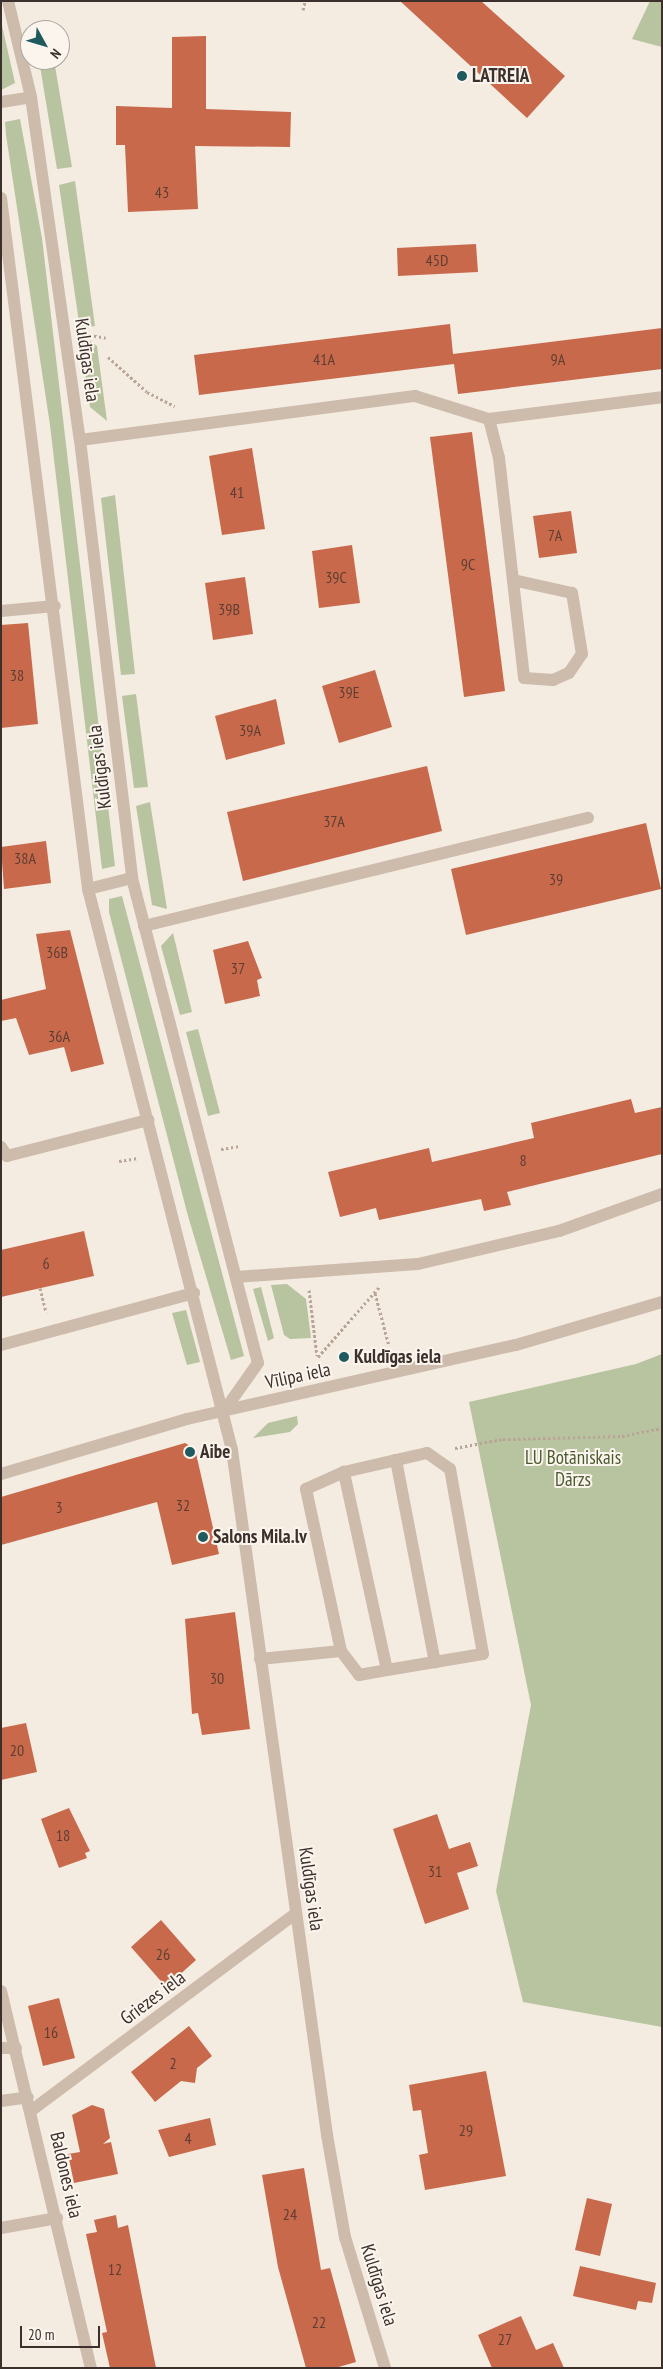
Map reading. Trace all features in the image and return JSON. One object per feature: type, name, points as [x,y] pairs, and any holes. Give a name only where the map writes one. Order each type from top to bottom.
[{"type":"street","name":"Kuldīgas iela","points":[[8,1],[31,97],[80,440],[132,878],[258,1363],[224,1411]]},
{"type":"street","points":[[1,102],[31,97]]},
{"type":"street","name":"Kuldīgas iela","points":[[1,198],[55,606],[88,889],[224,1411],[295,1914],[345,2237],[385,2368]]},
{"type":"street","points":[[80,440],[416,396],[490,419],[662,397]]},
{"type":"street","points":[[490,419],[513,580],[524,678],[553,680],[569,673],[582,654],[572,594],[513,580]]},
{"type":"street","points":[[1,611],[55,606]]},
{"type":"street","points":[[144,926],[588,818]]},
{"type":"street","points":[[88,889],[132,878]]},
{"type":"street","points":[[1,1147],[7,1156],[148,1120]]},
{"type":"street","points":[[236,1278],[398,1265],[559,1231],[662,1194]]},
{"type":"street","points":[[1,1345],[194,1293]]},
{"type":"street","name":"Vīlipa iela","points":[[1,1474],[224,1411],[516,1345],[662,1302]]},
{"type":"street","points":[[427,1453],[450,1469],[483,1654],[359,1675],[341,1651],[306,1488],[344,1472],[396,1460],[427,1453]]},
{"type":"street","points":[[396,1460],[435,1662]]},
{"type":"street","points":[[344,1472],[386,1670]]},
{"type":"street","points":[[260,1659],[341,1651]]},
{"type":"street","name":"Griezes iela","points":[[32,2110],[295,1914]]},
{"type":"street","name":"Baldones iela","points":[[1,1991],[32,2110],[91,2368]]},
{"type":"street","points":[[1,2048],[16,2048]]},
{"type":"street","points":[[1,2101],[28,2097]]},
{"type":"street","points":[[1,2228],[57,2218]]},
{"type":"path","points":[[304,10],[305,1]]},
{"type":"path","points":[[108,357],[147,392],[184,411]]},
{"type":"path","points":[[203,1151],[241,1146]]},
{"type":"path","points":[[119,1161],[157,1156]]},
{"type":"path","points":[[307,1272],[318,1357],[398,1265]]},
{"type":"path","points":[[375,1292],[389,1346]]},
{"type":"path","points":[[478,1444],[503,1439],[622,1436],[662,1428]]},
{"type":"green space","points":[[650,1],[662,1],[662,47],[632,39]]},
{"type":"green space","points":[[1,21],[15,83],[1,90]]},
{"type":"green space","points":[[41,70],[56,70],[72,167],[57,169]]},
{"type":"green space","points":[[20,119],[42,238],[115,866],[102,869],[50,425],[6,135],[5,122]]},
{"type":"green space","points":[[75,181],[95,326],[80,329],[59,185]]},
{"type":"green space","points":[[86,338],[97,346],[107,421],[90,407],[80,339]]},
{"type":"green space","points":[[115,495],[135,674],[121,675],[101,498]]},
{"type":"green space","points":[[136,694],[148,787],[134,788],[122,696]]},
{"type":"green space","points":[[150,802],[167,909],[152,905],[136,806]]},
{"type":"green space","points":[[122,896],[244,1356],[231,1360],[188,1216],[109,912],[109,899]]},
{"type":"green space","points":[[173,933],[192,1012],[180,1015],[161,946]]},
{"type":"green space","points":[[198,1029],[220,1113],[208,1116],[186,1032]]},
{"type":"green space","points":[[287,1284],[306,1299],[311,1338],[290,1339],[284,1335],[271,1285]]},
{"type":"green space","points":[[261,1287],[274,1338],[268,1341],[253,1289]]},
{"type":"green space","points":[[186,1310],[200,1362],[187,1365],[172,1313]]},
{"type":"green space","name":"LU Botāniskais Dārzs","points":[[662,1354],[662,2027],[523,2002],[496,1891],[531,1705],[469,1402],[636,1364]]},
{"type":"green space","points":[[297,1416],[298,1424],[290,1432],[253,1438],[268,1423]]},
{"type":"building","points":[[400,1],[481,1],[565,76],[527,118]]},
{"type":"building","points":[[206,36],[206,109],[291,112],[290,147],[195,146],[198,209],[128,212],[125,145],[116,145],[116,106],[172,108],[172,37]]},
{"type":"building","points":[[476,244],[478,272],[398,276],[397,248]]},
{"type":"building","points":[[450,324],[453,354],[662,328],[662,369],[458,394],[454,364],[199,395],[194,355]]},
{"type":"building","points":[[472,432],[505,691],[464,697],[430,437]]},
{"type":"building","points":[[252,448],[265,529],[222,535],[209,456]]},
{"type":"building","points":[[571,511],[577,553],[539,558],[533,516]]},
{"type":"building","points":[[352,545],[360,603],[319,608],[312,551]]},
{"type":"building","points":[[245,577],[253,634],[213,640],[205,583]]},
{"type":"building","points":[[28,623],[38,724],[1,728],[1,625]]},
{"type":"building","points":[[375,670],[392,727],[339,743],[322,686]]},
{"type":"building","points":[[276,699],[285,744],[226,760],[215,716]]},
{"type":"building","points":[[427,766],[442,831],[243,881],[227,812]]},
{"type":"building","points":[[646,823],[661,889],[466,935],[451,869]]},
{"type":"building","points":[[46,841],[51,883],[4,889],[1,847]]},
{"type":"building","points":[[70,930],[104,1064],[71,1072],[64,1047],[29,1055],[16,1018],[1,1021],[1,1000],[46,989],[36,934]]},
{"type":"building","points":[[248,941],[262,978],[257,980],[260,996],[225,1004],[213,950]]},
{"type":"building","points":[[631,1099],[635,1113],[662,1107],[662,1154],[507,1192],[511,1205],[484,1211],[481,1199],[379,1220],[376,1208],[340,1217],[328,1172],[429,1148],[432,1162],[534,1138],[531,1123]]},
{"type":"building","points":[[84,1231],[94,1276],[1,1297],[1,1250]]},
{"type":"building","points":[[185,1443],[195,1449],[219,1554],[172,1565],[157,1502],[1,1545],[1,1497]]},
{"type":"building","points":[[235,1612],[250,1729],[202,1735],[198,1713],[192,1714],[185,1619]]},
{"type":"building","points":[[26,1723],[37,1772],[1,1780],[1,1728]]},
{"type":"building","points":[[69,1808],[90,1851],[85,1853],[87,1858],[59,1868],[41,1819]]},
{"type":"building","points":[[437,1814],[449,1849],[470,1842],[478,1866],[457,1873],[469,1909],[425,1924],[393,1829]]},
{"type":"building","points":[[161,1920],[196,1960],[166,1987],[131,1947]]},
{"type":"building","points":[[59,1998],[75,2058],[43,2066],[28,2006]]},
{"type":"building","points":[[189,2026],[212,2056],[197,2068],[195,2083],[181,2081],[155,2102],[131,2072]]},
{"type":"building","points":[[486,2071],[506,2176],[425,2190],[419,2155],[428,2153],[421,2110],[413,2111],[409,2085]]},
{"type":"building","points":[[92,2105],[104,2109],[110,2138],[103,2144],[111,2142],[118,2174],[74,2183],[68,2154],[80,2152],[72,2115]]},
{"type":"building","points":[[210,2118],[216,2145],[169,2157],[158,2130]]},
{"type":"building","points":[[304,2168],[321,2270],[330,2268],[356,2362],[335,2368],[306,2368],[278,2267],[262,2175]]},
{"type":"building","points":[[587,2198],[612,2204],[600,2256],[575,2250]]},
{"type":"building","points":[[116,2215],[118,2228],[128,2225],[156,2368],[110,2368],[102,2333],[107,2332],[86,2234],[97,2232],[94,2220]]},
{"type":"building","points":[[580,2266],[656,2283],[652,2303],[638,2301],[636,2310],[573,2296]]},
{"type":"building","points":[[521,2316],[536,2350],[553,2343],[564,2368],[492,2368],[478,2335]]},
{"type":"place","name":"LATREIA","points":[[462,76]]},
{"type":"place","name":"Kuldīgas iela","points":[[344,1357]]},
{"type":"place","name":"Aibe","points":[[190,1452]]},
{"type":"place","name":"Salons Mila.lv","points":[[203,1537]]}]
